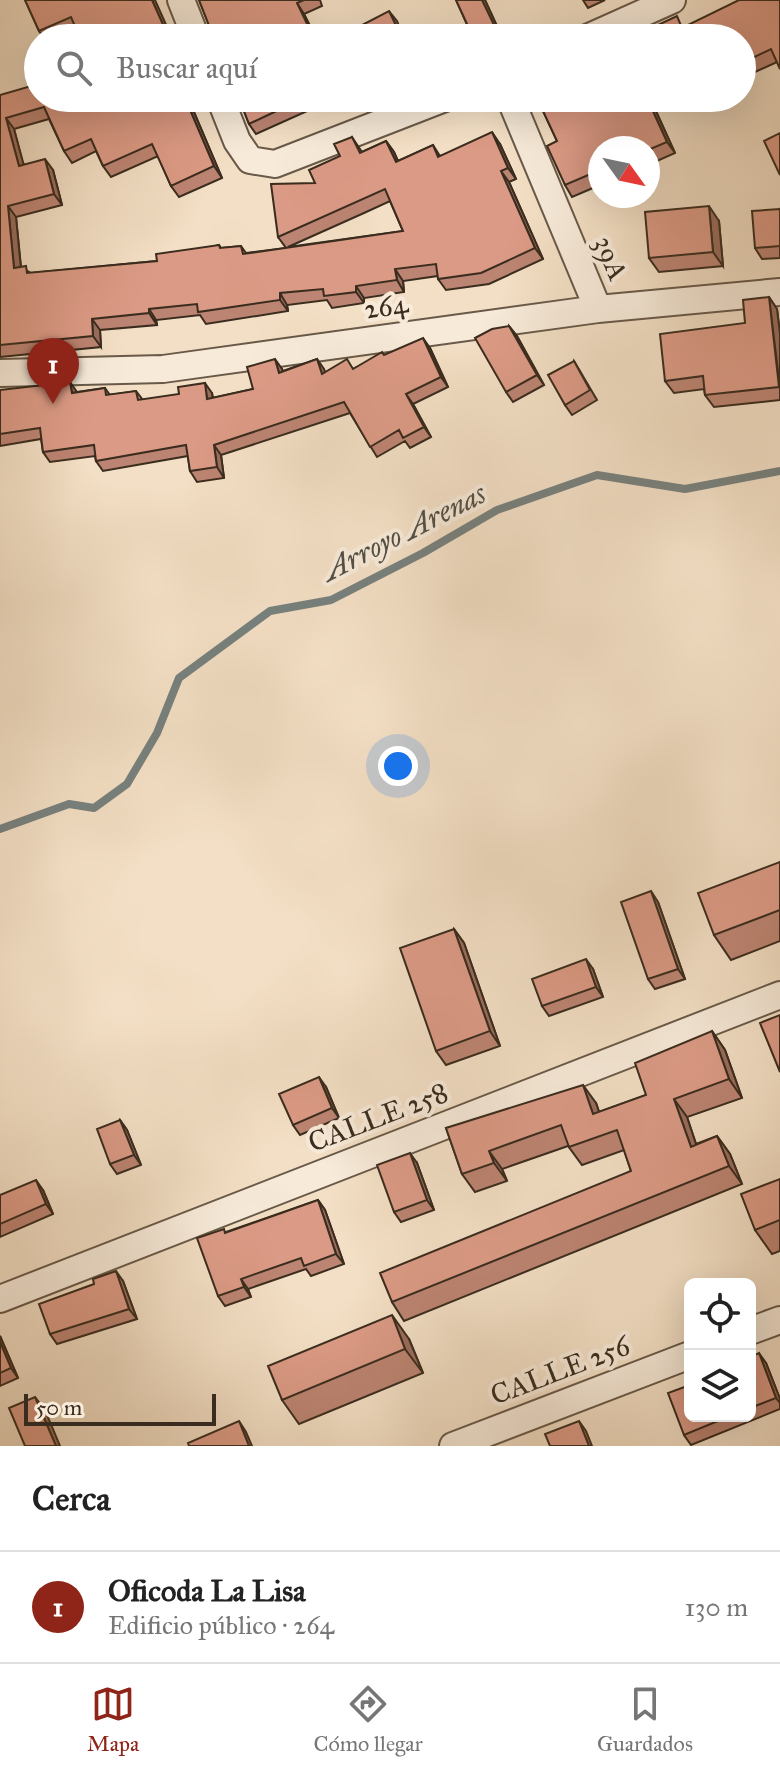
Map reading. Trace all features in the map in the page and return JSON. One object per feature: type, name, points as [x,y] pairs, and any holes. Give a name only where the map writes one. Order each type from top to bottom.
[{"type":"street","points":[[181,0],[190,24]]},
{"type":"street","points":[[618,24],[672,0]]},
{"type":"street","points":[[226,112],[237,141],[250,160],[275,164],[409,112]]},
{"type":"street","name":"39A","points":[[516,112],[598,309]]},
{"type":"street","name":"264","points":[[0,373],[163,369],[598,309],[780,292]]},
{"type":"street","name":"CALLE 258","points":[[0,1299],[780,995]]},
{"type":"street","points":[[756,1329],[780,1320]]},
{"type":"street","name":"CALLE 256","points":[[453,1446],[684,1357]]},
{"type":"building","points":[[25,0],[152,0],[163,24],[74,24],[71,17],[55,24],[36,24]]},
{"type":"building","points":[[199,0],[304,0],[297,3],[307,24],[208,24]]},
{"type":"building","points":[[456,0],[482,0],[494,24],[467,24]]},
{"type":"building","points":[[739,0],[780,0],[780,69],[771,49],[756,56],[756,24],[690,24]]},
{"type":"building","points":[[389,11],[395,24],[364,24]]},
{"type":"building","points":[[677,16],[680,24],[660,24]]},
{"type":"building","points":[[24,88],[24,112],[27,112],[6,118],[19,166],[45,159],[54,194],[8,206],[14,268],[26,266],[27,273],[157,261],[156,254],[219,245],[220,248],[241,246],[243,254],[403,231],[385,189],[278,237],[271,184],[315,183],[309,170],[340,156],[334,144],[352,137],[360,153],[386,141],[396,162],[433,145],[438,157],[492,132],[508,168],[501,171],[535,248],[481,273],[438,279],[436,264],[395,269],[397,280],[356,286],[356,292],[324,296],[323,289],[280,293],[280,300],[198,312],[197,304],[149,309],[149,313],[92,319],[93,336],[0,345],[0,95]]},
{"type":"building","points":[[46,112],[191,112],[214,166],[171,186],[152,144],[103,166],[91,139],[64,151]]},
{"type":"building","points":[[244,112],[274,112],[249,124]]},
{"type":"building","points":[[544,112],[653,112],[667,142],[660,145],[660,136],[588,136],[588,175],[565,185],[547,146],[557,141]]},
{"type":"building","points":[[780,133],[780,175],[764,141]]},
{"type":"building","points":[[709,206],[713,252],[649,258],[645,212]]},
{"type":"building","points":[[780,209],[780,246],[755,248],[752,211]]},
{"type":"building","points":[[769,297],[779,387],[705,395],[703,376],[665,381],[660,334],[745,323],[743,300]]},
{"type":"building","points":[[509,326],[537,375],[506,392],[475,338],[492,329]]},
{"type":"building","points":[[423,338],[441,377],[406,394],[424,427],[403,438],[399,430],[370,447],[344,402],[214,445],[217,467],[190,471],[186,445],[96,461],[94,445],[43,452],[40,428],[0,434],[0,390],[70,382],[72,393],[105,388],[106,395],[136,391],[138,400],[179,394],[178,387],[205,383],[207,399],[253,389],[247,367],[275,359],[279,373],[317,359],[322,374],[347,359],[353,369],[382,352],[384,355]]},
{"type":"building","points":[[574,361],[590,390],[565,405],[548,375]]},
{"type":"building","points":[[780,862],[780,910],[714,935],[698,893]]},
{"type":"building","points":[[651,891],[678,969],[648,979],[621,902]]},
{"type":"building","points":[[454,929],[490,1031],[436,1051],[400,948]]},
{"type":"building","points":[[586,959],[596,987],[542,1006],[532,979]]},
{"type":"building","points":[[780,1015],[780,1072],[760,1023]]},
{"type":"building","points":[[712,1031],[729,1079],[674,1099],[691,1147],[717,1136],[729,1166],[392,1302],[380,1273],[631,1171],[617,1130],[569,1147],[561,1125],[489,1151],[494,1163],[462,1174],[446,1128],[583,1085],[593,1114],[646,1095],[635,1063]]},
{"type":"building","points":[[319,1077],[332,1108],[293,1125],[279,1094]]},
{"type":"building","points":[[120,1120],[134,1155],[110,1164],[97,1129]]},
{"type":"building","points":[[410,1153],[427,1200],[394,1212],[377,1165]]},
{"type":"building","points":[[780,1179],[780,1220],[755,1230],[741,1194]]},
{"type":"building","points":[[36,1180],[46,1204],[0,1224],[0,1195]]},
{"type":"building","points":[[318,1200],[336,1254],[304,1266],[301,1258],[241,1279],[244,1287],[218,1296],[197,1238],[224,1229],[225,1233]]},
{"type":"building","points":[[116,1271],[129,1309],[50,1334],[39,1304],[94,1284],[93,1279]]},
{"type":"building","points":[[392,1315],[405,1349],[282,1400],[268,1366]]},
{"type":"building","points":[[0,1342],[11,1368],[0,1373]]},
{"type":"building","points":[[759,1353],[776,1398],[756,1406],[756,1354]]},
{"type":"building","points":[[684,1387],[684,1422],[715,1422],[684,1435],[668,1393]]},
{"type":"building","points":[[35,1397],[56,1446],[25,1446],[9,1408]]},
{"type":"building","points":[[239,1421],[249,1446],[189,1446],[188,1443]]},
{"type":"building","points":[[579,1421],[589,1446],[550,1446],[545,1434]]},
{"type":"waterway","name":"Arroyo Arenas","points":[[0,829],[69,804],[94,808],[127,784],[157,733],[179,678],[270,611],[331,600],[423,553],[497,510],[597,475],[685,489],[780,471]]},
{"type":"place","name":"Oficoda La Lisa","points":[[53,404]]}]
